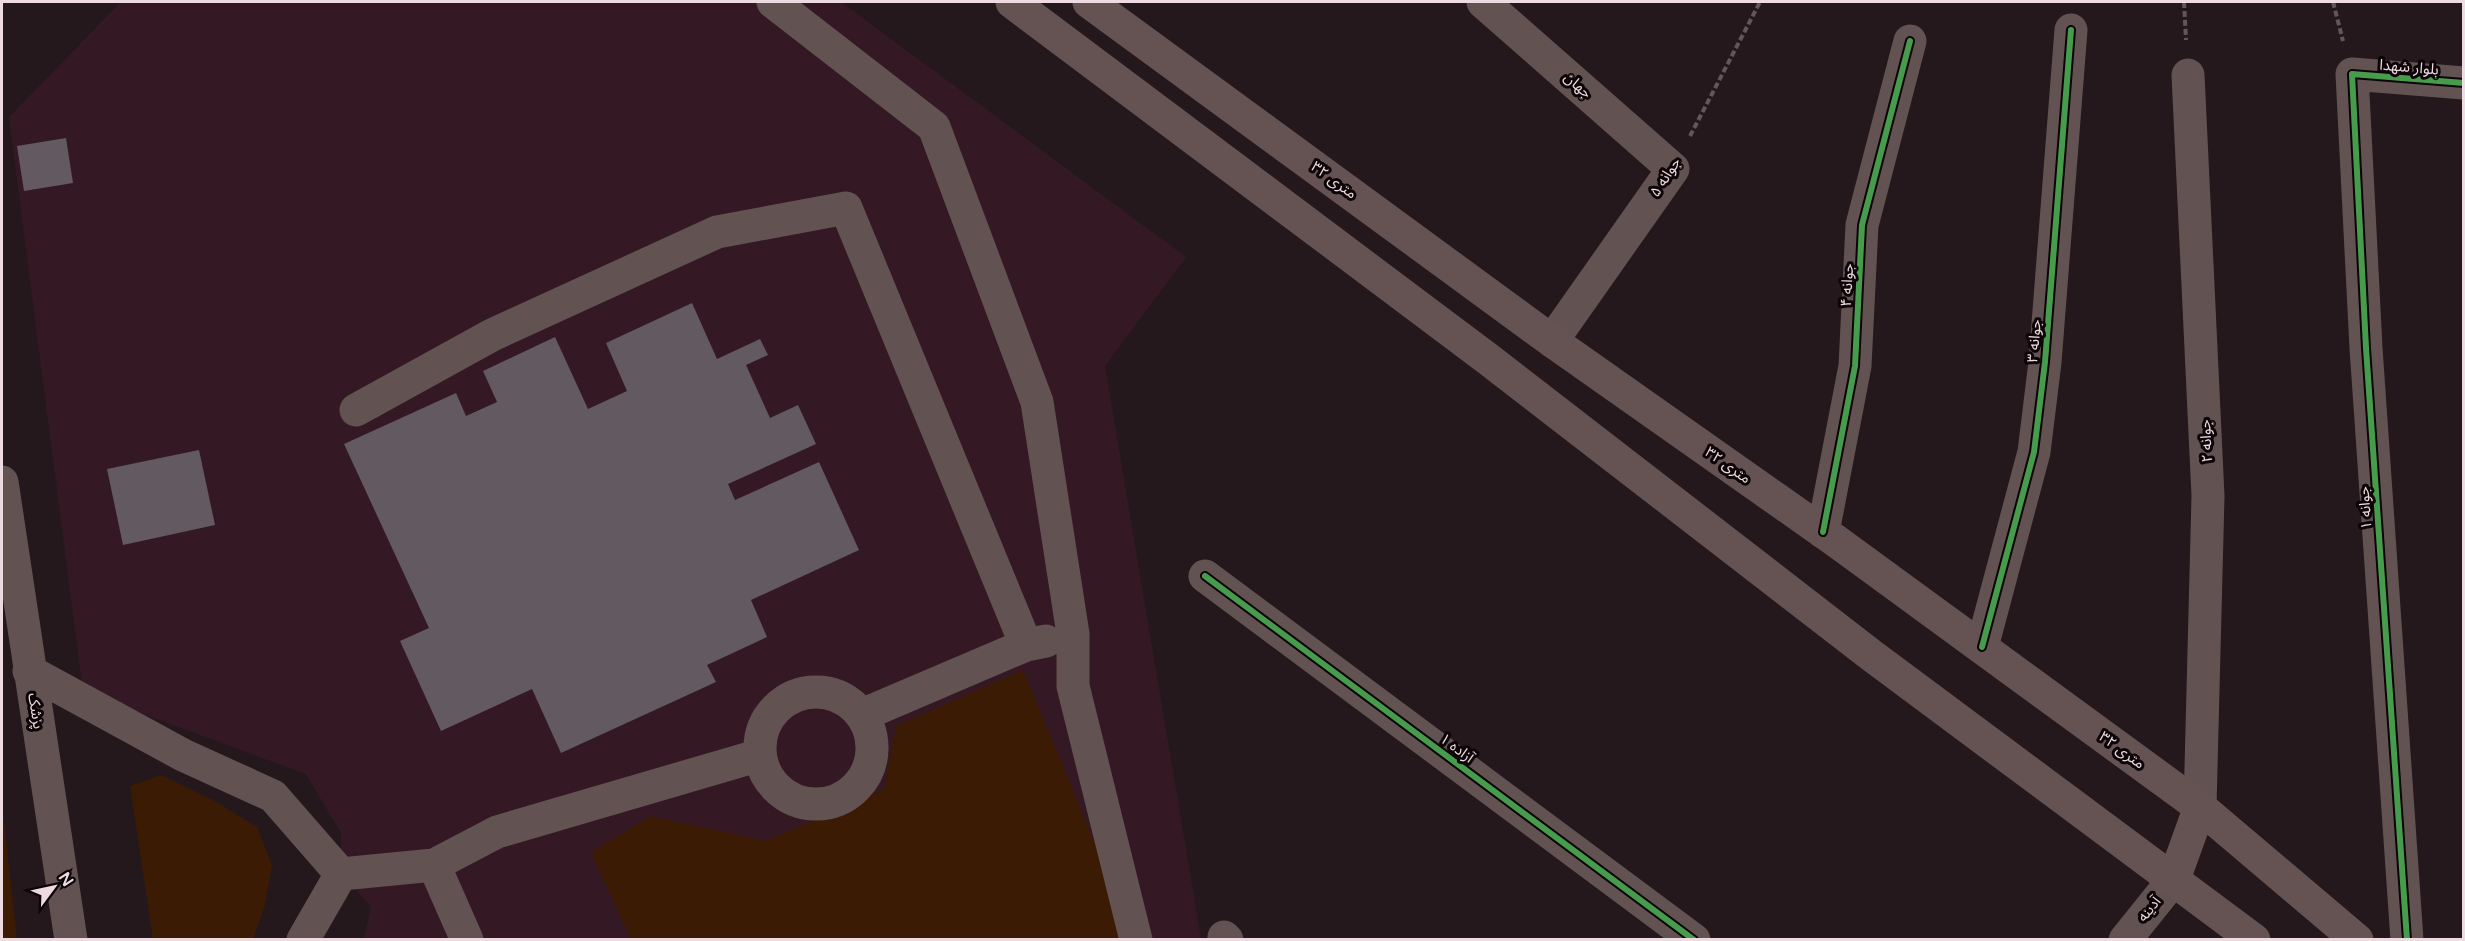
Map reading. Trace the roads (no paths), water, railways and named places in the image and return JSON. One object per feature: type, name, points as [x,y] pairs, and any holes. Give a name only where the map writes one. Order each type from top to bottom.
[{"type":"main road","points":[[1012,2],[1488,359],[1871,655],[2254,939]]},
{"type":"main road","name":"۳۲ متری","points":[[1089,2],[1552,341],[1823,532],[2200,807],[2357,939]]},
{"type":"main road","points":[[1265,192],[1295,152]]},
{"type":"main road","points":[[2174,879],[2200,807]]},
{"type":"street","points":[[773,2],[934,127],[1037,402],[1073,634],[1073,686],[1136,939]]},
{"type":"street","name":"جهان","points":[[1483,2],[1673,169]]},
{"type":"street","name":"جوانه ۳","points":[[1982,647],[2034,452],[2045,362],[2071,30]]},
{"type":"street","name":"جوانه ۴","points":[[1823,532],[1856,366],[1862,225],[1910,41]]},
{"type":"street","name":"بلوار شهدا","points":[[2352,74],[2463,83]]},
{"type":"street","name":"جوانه ۱","points":[[2352,74],[2367,360],[2407,939]]},
{"type":"street","name":"جوانه ۲","points":[[2188,75],[2208,496],[2200,807]]},
{"type":"street","name":"جوانه ۵","points":[[1552,341],[1673,169]]},
{"type":"street","points":[[356,410],[492,335],[717,232],[846,208],[1026,645]]},
{"type":"street","name":"پزشک","points":[[2,482],[71,939]]},
{"type":"street","name":"آزاده ۱","points":[[1205,576],[1672,933]]},
{"type":"street","points":[[862,715],[1026,645],[1073,634]]},
{"type":"street","points":[[29,671],[183,755],[273,796],[341,874]]},
{"type":"street","points":[[813,692],[832,694],[848,702],[862,715],[870,732],[874,750],[869,768],[859,784],[846,796],[828,803],[809,804],[792,799],[777,788],[766,773],[760,755],[760,737],[767,719],[779,705],[795,695],[813,692]]},
{"type":"street","points":[[341,874],[434,865],[497,832],[760,755]]},
{"type":"street","points":[[434,865],[467,939]]},
{"type":"street","points":[[303,939],[341,874]]},
{"type":"street","name":"آدینه","points":[[2125,939],[2174,879]]}]
